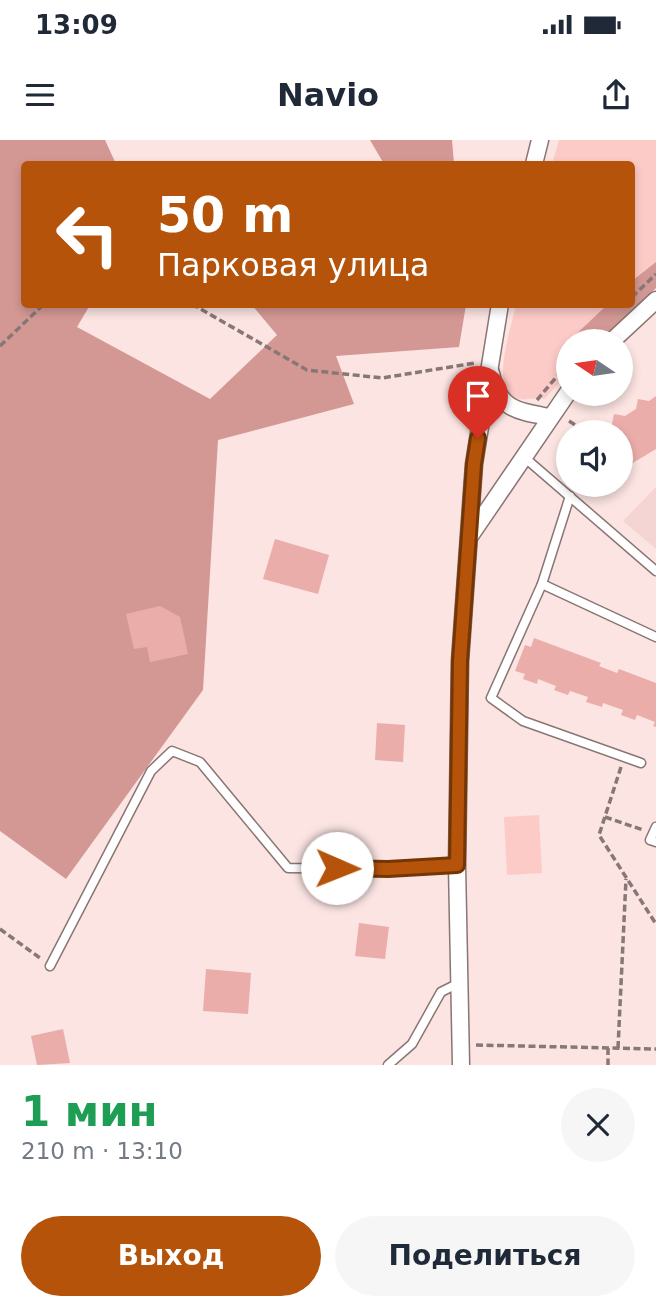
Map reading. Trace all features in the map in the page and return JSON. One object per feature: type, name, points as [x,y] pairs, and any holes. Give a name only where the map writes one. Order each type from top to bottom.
[{"type":"street","points":[[535,161],[540,140]]},
{"type":"street","points":[[625,329],[656,300]]},
{"type":"street","points":[[461,1065],[457,865],[460,661],[474,464],[499,308]]},
{"type":"street","points":[[489,361],[494,387],[503,403],[521,411],[550,417]]},
{"type":"street","points":[[468,539],[558,406]]},
{"type":"lane","points":[[524,457],[556,484]]},
{"type":"lane","points":[[570,497],[542,584],[491,698],[523,721],[641,763]]},
{"type":"lane","points":[[571,497],[656,571]]},
{"type":"lane","points":[[542,584],[656,637]]},
{"type":"lane","points":[[50,966],[151,771],[172,751],[200,762],[288,868],[388,869],[457,865]]},
{"type":"lane","points":[[388,1065],[412,1044],[441,992],[459,982]]},
{"type":"path","points":[[635,294],[656,274]]},
{"type":"path","points":[[0,346],[40,308]]},
{"type":"path","points":[[198,308],[307,370],[382,378],[489,361]]},
{"type":"path","points":[[536,401],[556,377]]},
{"type":"path","points":[[624,757],[599,835],[656,924]]},
{"type":"path","points":[[605,817],[655,834]]},
{"type":"path","points":[[618,1048],[626,877]]},
{"type":"path","points":[[0,929],[50,966]]},
{"type":"path","points":[[460,1045],[656,1049]]},
{"type":"path","points":[[608,1048],[608,1065]]},
{"type":"shaded area","points":[[0,140],[105,140],[115,161],[21,161],[21,308],[88,308],[77,327],[210,399],[277,335],[254,308],[466,308],[459,347],[336,356],[354,404],[218,440],[203,690],[66,879],[0,831]]},
{"type":"shaded area","points":[[370,140],[452,140],[454,161],[382,161]]},
{"type":"shaded area","points":[[559,140],[656,140],[656,288],[613,329],[556,329],[556,387],[544,399],[516,398],[508,393],[503,370],[515,308],[635,308],[635,161],[553,161]]},
{"type":"shaded area","points":[[656,262],[656,288],[613,329],[582,329],[604,308],[635,308],[635,279]]},
{"type":"shaded area","points":[[656,487],[656,549],[623,521]]},
{"type":"shaded area","points":[[539,815],[542,873],[507,875],[504,817]]},
{"type":"building","points":[[656,396],[656,449],[633,463],[633,420],[613,420],[614,414],[625,416],[636,409],[638,399],[649,401]]},
{"type":"building","points":[[275,539],[329,555],[318,594],[263,579]]},
{"type":"building","points":[[160,606],[180,617],[188,654],[150,662],[147,647],[134,649],[126,614]]},
{"type":"building","points":[[534,638],[601,663],[599,666],[617,673],[619,669],[656,683],[656,727],[653,726],[655,722],[637,715],[635,720],[621,715],[623,710],[603,703],[602,707],[586,702],[588,697],[570,691],[568,695],[554,690],[556,686],[538,679],[537,684],[523,679],[525,674],[515,671],[525,645],[531,647]]},
{"type":"building","points":[[377,723],[405,725],[403,762],[375,760]]},
{"type":"building","points":[[359,923],[389,927],[385,959],[355,956]]},
{"type":"building","points":[[206,969],[251,973],[248,1014],[203,1011]]},
{"type":"building","points":[[63,1029],[70,1063],[37,1065],[31,1036]]},
{"type":"route","points":[[337,868],[388,869],[457,865],[460,661],[478,438]]}]
